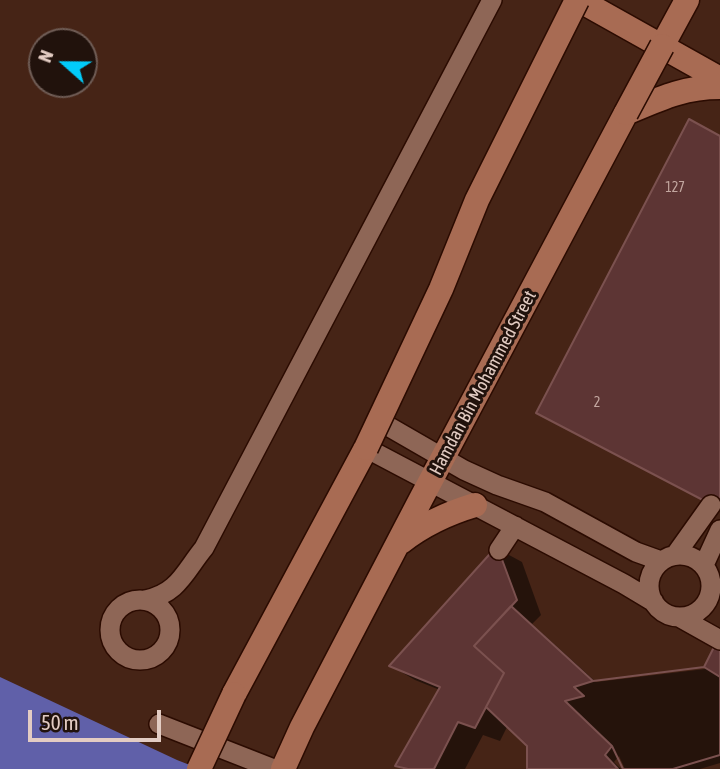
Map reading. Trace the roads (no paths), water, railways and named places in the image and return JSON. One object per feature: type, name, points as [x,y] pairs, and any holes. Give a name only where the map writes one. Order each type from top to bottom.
[{"type":"main road","points":[[199,769],[234,694],[379,422],[441,289],[477,200],[578,0],[662,46],[720,82]]},
{"type":"main road","name":"Hamdan Bin Mohammed Street","points":[[283,769],[302,727],[443,458],[687,0]]},
{"type":"main road","points":[[626,113],[677,92],[720,82]]},
{"type":"main road","points":[[398,544],[426,524],[475,505]]},
{"type":"street","points":[[204,548],[200,563],[170,626],[168,642],[158,655],[144,661],[135,661],[121,654],[115,648],[110,633],[113,617],[123,605],[155,598],[173,589],[204,548],[492,0]]},
{"type":"street","points":[[568,0],[720,82]]},
{"type":"street","points":[[379,422],[481,479],[553,506],[636,552],[696,558],[709,574],[715,597],[699,611],[679,617]]},
{"type":"street","points":[[366,448],[654,602]]},
{"type":"street","points":[[711,505],[668,557],[655,567],[649,584],[650,594],[660,610],[679,617],[720,640]]},
{"type":"street","points":[[499,551],[515,526]]},
{"type":"street","points":[[704,565],[720,530]]},
{"type":"street","points":[[145,600],[164,612],[170,626]]},
{"type":"street","points":[[159,724],[274,769]]}]
